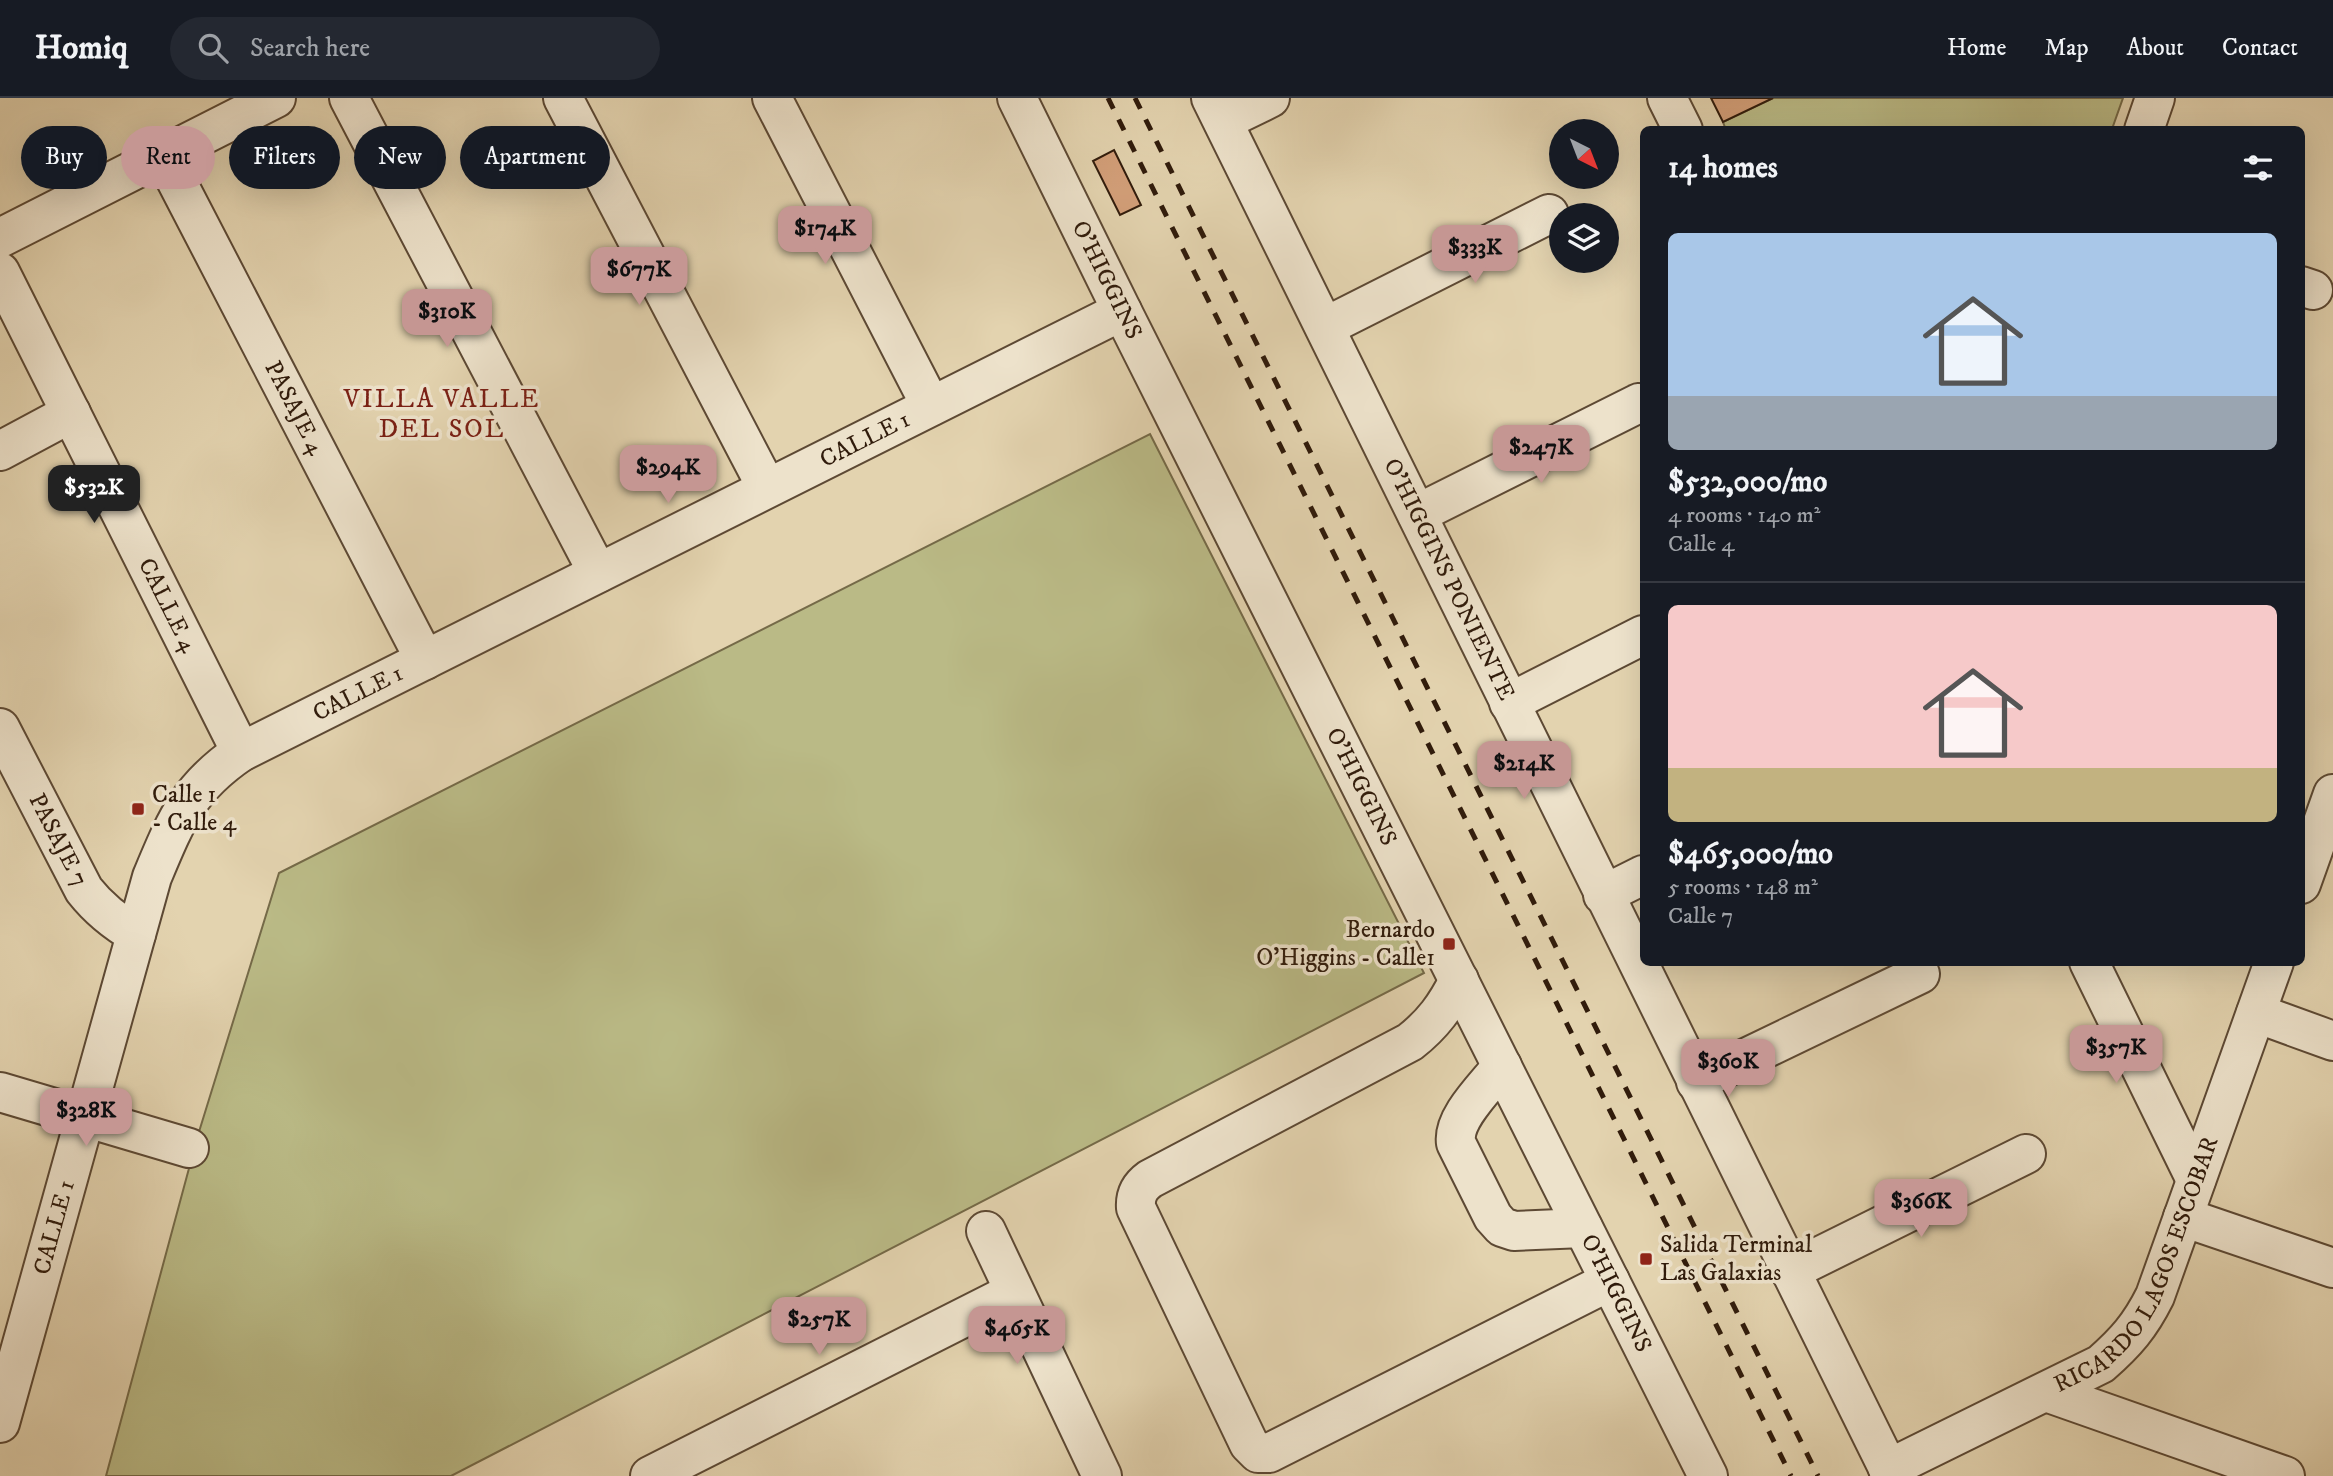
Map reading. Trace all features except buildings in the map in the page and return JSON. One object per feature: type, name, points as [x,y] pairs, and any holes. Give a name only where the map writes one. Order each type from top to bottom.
[{"type":"street","points":[[349,98],[598,573]]},
{"type":"street","points":[[563,98],[766,488]]},
{"type":"street","points":[[772,98],[931,406]]},
{"type":"street","name":"O'HIGGINS","points":[[1017,98],[1708,1476]]},
{"type":"street","points":[[1217,110],[1270,98]]},
{"type":"street","points":[[1667,98],[1681,126]]},
{"type":"street","points":[[2145,126],[2155,98]]},
{"type":"street","points":[[215,128],[269,99]]},
{"type":"street","name":"O'HIGGINS PONIENTE","points":[[1217,110],[1890,1472]]},
{"type":"street","points":[[0,238],[121,176]]},
{"type":"street","name":"PASAJE 4","points":[[181,189],[425,660]]},
{"type":"street","points":[[1325,327],[1549,214]]},
{"type":"street","name":"CALLE 4","points":[[0,272],[241,752]]},
{"type":"street","name":"CALLE 1","points":[[0,1423],[152,877],[181,809],[198,787],[218,768],[241,752],[1122,311]]},
{"type":"street","points":[[1417,514],[1639,403]]},
{"type":"street","points":[[0,450],[71,413]]},
{"type":"street","points":[[1509,702],[1640,636]]},
{"type":"street","name":"PASAJE 7","points":[[0,728],[84,890],[98,908],[116,923],[136,934]]},
{"type":"street","points":[[2305,874],[2331,808]]},
{"type":"street","points":[[1603,895],[1640,876]]},
{"type":"street","points":[[2091,966],[2196,1181]]},
{"type":"street","name":"RICARDO LAGOS ESCOBAR","points":[[1890,1472],[2101,1364],[2123,1345],[2142,1322],[2155,1296],[2273,966]]},
{"type":"street","points":[[1696,1082],[1920,974]]},
{"type":"street","points":[[1459,980],[1434,1022],[1409,1042],[1150,1179],[1137,1193],[1136,1208],[1249,1444],[1258,1453],[1269,1453],[1610,1281]]},
{"type":"street","points":[[2256,1013],[2333,1041]]},
{"type":"street","points":[[1502,1066],[1458,1122],[1455,1136],[1493,1217],[1502,1227],[1514,1231],[1583,1227]]},
{"type":"street","points":[[0,1092],[190,1148]]},
{"type":"street","points":[[1790,1272],[2026,1154]]},
{"type":"street","points":[[2183,1217],[2333,1268]]},
{"type":"street","points":[[986,1231],[1102,1476]]},
{"type":"street","points":[[650,1476],[1014,1292]]},
{"type":"street","points":[[2046,1392],[2284,1476]]},
{"type":"green space","points":[[1773,98],[2123,98],[2113,126],[1724,126],[1723,122]]},
{"type":"green space","points":[[1150,434],[1424,973],[451,1476],[106,1476],[198,1135],[279,873]]},
{"type":"railway","points":[[1108,98],[1791,1476]]},
{"type":"railway","points":[[1135,98],[1818,1476]]},
{"type":"place","name":"Calle 1 - Calle 4","points":[[138,809]]},
{"type":"place","name":"Bernardo O'Higgins - Calle1","points":[[1449,944]]},
{"type":"place","name":"Salida Terminal Las Galaxias","points":[[1646,1259]]},
{"type":"district","name":"VILLA VALLE DEL SOL","points":[[442,414]]}]
